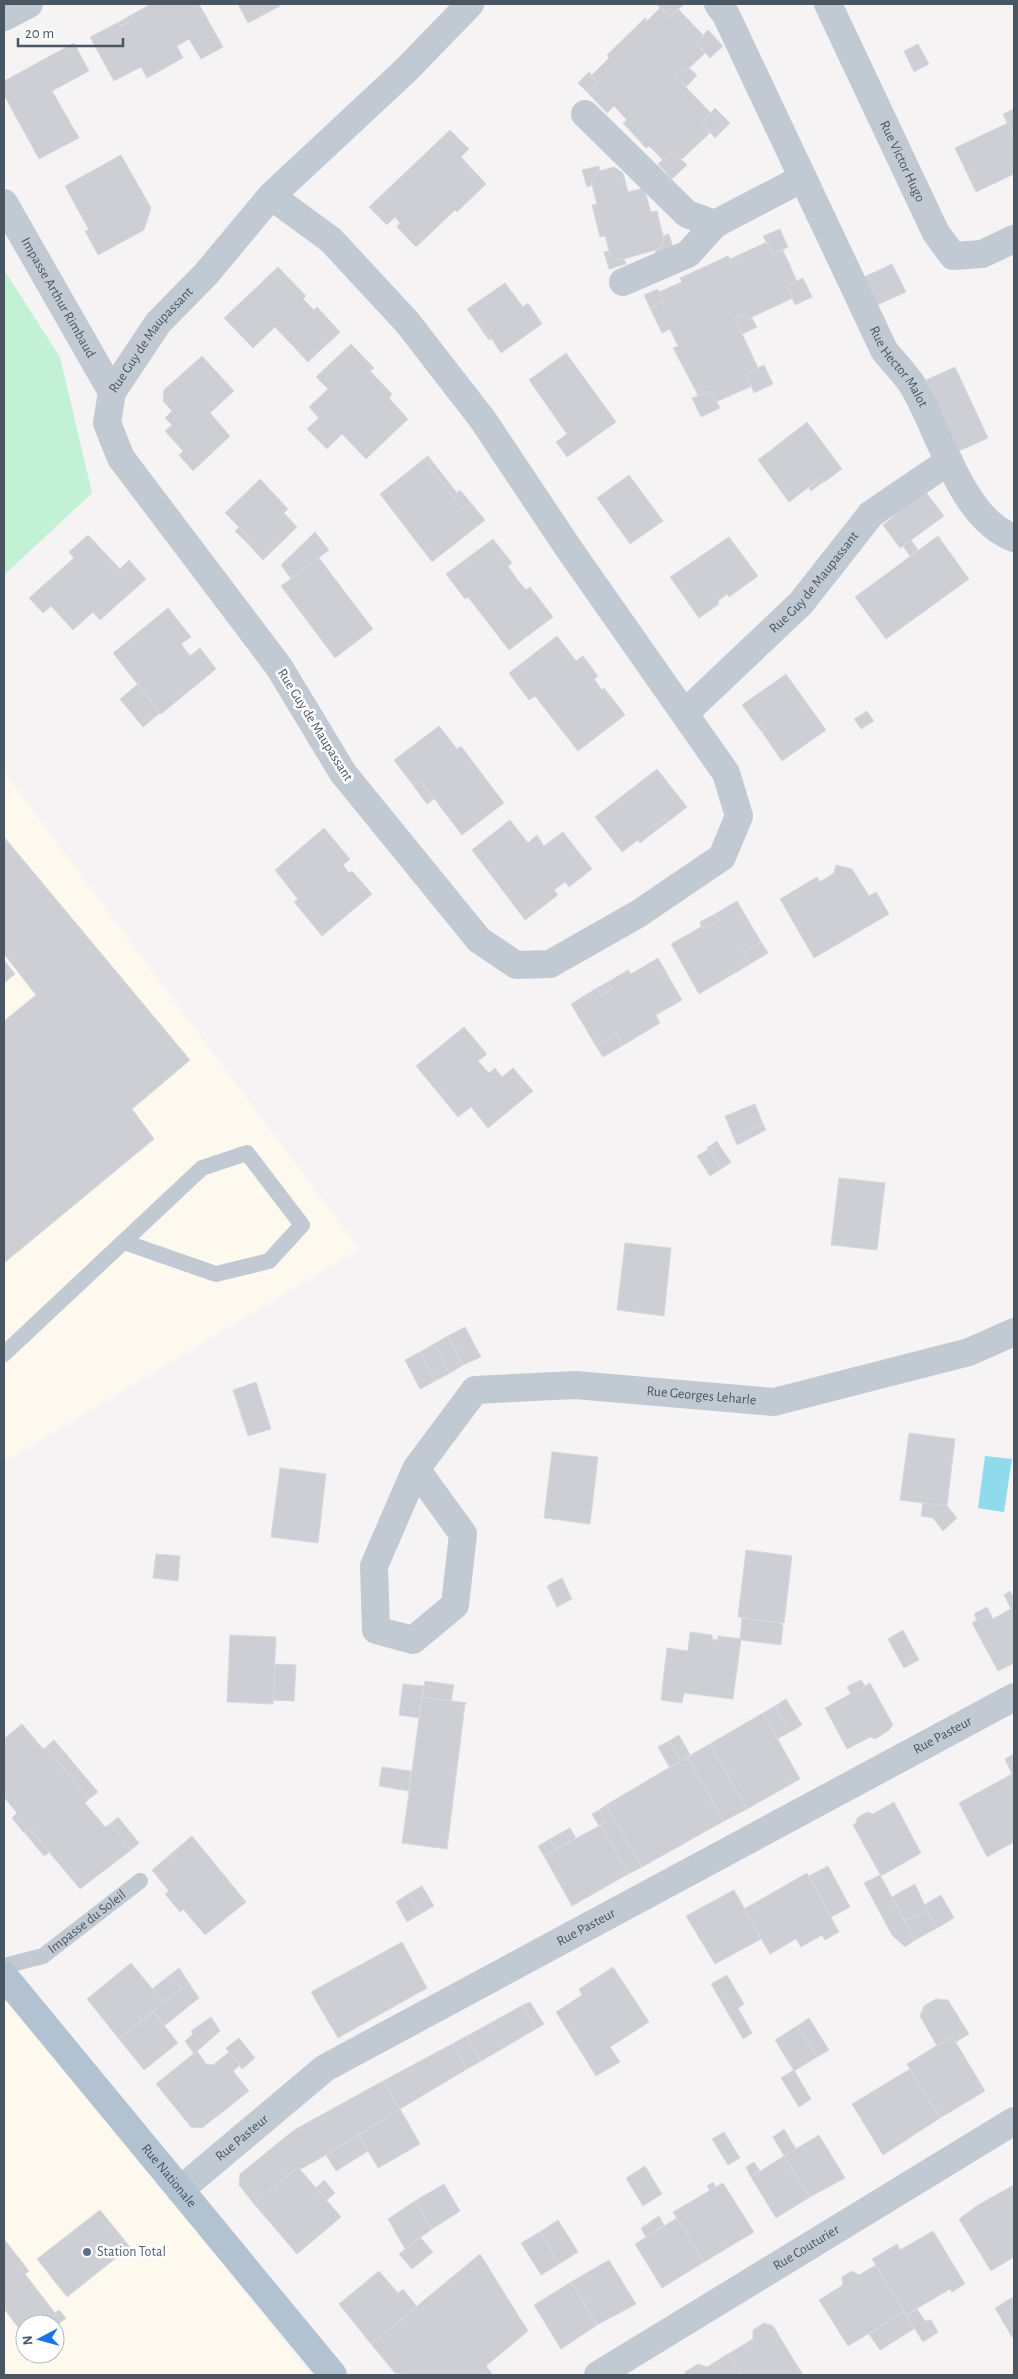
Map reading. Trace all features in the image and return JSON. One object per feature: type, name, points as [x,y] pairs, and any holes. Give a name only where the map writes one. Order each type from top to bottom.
[{"type":"main road","name":"Rue Nationale","points":[[4,1976],[333,2375]]},
{"type":"street","points":[[4,17],[29,4]]},
{"type":"street","name":"Rue Guy de Maupassant","points":[[271,196],[331,240],[407,322],[482,420],[569,549],[726,773],[738,816],[722,857],[638,914],[550,964],[516,965],[479,940],[343,773],[279,668],[121,458],[107,423],[112,392],[158,323],[206,274],[271,196],[406,70],[470,4]]},
{"type":"street","name":"Rue Hector Malot","points":[[718,4],[726,15],[884,350],[912,385],[968,500],[1002,534],[1014,538]]},
{"type":"street","name":"Rue Victor Hugo","points":[[828,4],[936,233],[952,256],[982,254],[1014,239]]},
{"type":"street","points":[[585,114],[687,214],[715,224]]},
{"type":"street","points":[[623,282],[688,254],[715,224],[803,178]]},
{"type":"street","name":"Impasse Arthur Rimbaud","points":[[4,203],[112,392]]},
{"type":"street","name":"Rue Guy de Maupassant","points":[[685,713],[801,603],[871,514],[949,461]]},
{"type":"street","name":"Rue Georges Leharle","points":[[416,1469],[463,1534],[455,1605],[414,1640],[376,1630],[374,1566],[416,1469],[475,1390],[574,1385],[774,1402],[969,1352],[1014,1332]]},
{"type":"street","name":"Rue Pasteur","points":[[180,2190],[325,2068],[1014,1697]]},
{"type":"street","name":"Rue Couturier","points":[[598,2375],[1014,2121]]},
{"type":"lane","points":[[4,1354],[202,1168],[247,1153],[302,1225],[269,1261],[216,1274],[124,1242]]},
{"type":"lane","name":"Impasse du Soleil","points":[[4,1966],[43,1956],[140,1881]]},
{"type":"shaded area","points":[[4,772],[359,1249],[4,1462]]},
{"type":"shaded area","points":[[4,1987],[310,2375],[4,2375]]},
{"type":"green space","points":[[4,270],[60,357],[92,493],[4,575]]},
{"type":"water","points":[[985,1456],[1012,1459],[1004,1512],[978,1508]]},
{"type":"building","points":[[151,4],[199,4],[223,47],[201,59],[189,39],[177,46],[183,58],[147,78],[141,67],[114,81],[90,37],[119,22],[121,26],[134,19],[131,15]]},
{"type":"building","points":[[238,4],[279,4],[280,6],[248,23]]},
{"type":"building","points":[[656,4],[682,4],[683,5],[670,17]]},
{"type":"building","points":[[661,7],[670,17],[678,9],[704,36],[696,43],[705,53],[686,71],[682,67],[674,75],[711,113],[702,123],[711,132],[681,160],[673,151],[663,160],[649,146],[646,148],[623,123],[627,120],[614,106],[607,113],[588,93],[598,83],[591,76],[609,58],[607,55],[645,18],[647,21]]},
{"type":"building","points":[[131,15],[134,19],[121,26],[119,22]]},
{"type":"building","points":[[708,30],[723,46],[710,58],[696,43]]},
{"type":"building","points":[[74,43],[89,71],[52,91],[79,138],[39,159],[4,95],[4,81]]},
{"type":"building","points":[[918,44],[929,64],[914,72],[904,51]]},
{"type":"building","points":[[682,67],[686,71],[689,68],[697,75],[686,87],[674,75]]},
{"type":"building","points":[[589,72],[598,83],[588,93],[578,83]]},
{"type":"building","points":[[715,108],[730,123],[715,138],[702,123]]},
{"type":"building","points":[[1014,109],[1014,137],[1003,114]]},
{"type":"building","points":[[1008,123],[1014,137],[1014,174],[976,192],[955,148]]},
{"type":"building","points":[[450,130],[469,149],[461,157],[486,184],[416,247],[397,227],[400,223],[395,217],[387,225],[369,207]]},
{"type":"building","points":[[673,151],[687,165],[672,179],[658,164]]},
{"type":"building","points":[[121,155],[151,208],[144,230],[98,255],[85,231],[89,230],[65,186]]},
{"type":"building","points":[[599,166],[600,171],[596,172],[591,182],[592,185],[587,187],[582,170]]},
{"type":"building","points":[[614,167],[623,173],[628,192],[644,188],[651,212],[657,211],[664,240],[659,249],[620,260],[610,254],[605,236],[600,237],[592,205],[597,204],[591,182],[596,172]]},
{"type":"building","points":[[780,229],[788,247],[773,254],[763,236]]},
{"type":"building","points":[[669,234],[674,251],[657,255],[655,250],[659,249],[664,240],[663,236]]},
{"type":"building","points":[[767,242],[773,254],[782,249],[789,263],[797,282],[787,286],[793,298],[748,319],[745,314],[735,319],[758,368],[746,374],[752,386],[716,402],[711,391],[699,397],[673,348],[678,346],[670,329],[662,333],[650,308],[663,302],[659,292],[682,282],[680,278],[728,256],[730,259]]},
{"type":"building","points":[[609,251],[610,254],[620,260],[624,259],[626,264],[609,269],[604,252]]},
{"type":"building","points":[[892,264],[906,292],[877,305],[864,277]]},
{"type":"building","points":[[278,267],[306,296],[303,299],[314,310],[317,307],[340,332],[308,362],[275,327],[253,348],[224,318]]},
{"type":"building","points":[[803,278],[812,297],[795,305],[787,286]]},
{"type":"building","points":[[505,283],[523,307],[528,303],[542,324],[501,353],[481,323],[477,323],[467,309]]},
{"type":"building","points":[[658,289],[663,302],[650,308],[644,295]]},
{"type":"building","points":[[745,314],[748,319],[752,318],[757,327],[742,334],[735,319]]},
{"type":"building","points":[[477,323],[481,323],[491,339],[489,340]]},
{"type":"building","points":[[351,344],[374,368],[370,371],[392,394],[389,398],[408,419],[366,459],[342,434],[327,449],[307,429],[319,418],[309,407],[328,389],[316,377]]},
{"type":"building","points":[[566,353],[616,422],[567,457],[556,442],[567,434],[529,380]]},
{"type":"building","points":[[202,356],[234,391],[210,413],[230,436],[193,471],[179,455],[183,451],[165,431],[172,425],[165,418],[172,411],[163,401],[164,390]]},
{"type":"building","points":[[764,365],[773,384],[754,393],[746,374]]},
{"type":"building","points":[[955,367],[988,438],[959,451],[926,380]]},
{"type":"building","points":[[711,391],[720,408],[701,417],[692,398]]},
{"type":"building","points":[[807,422],[842,469],[823,483],[821,478],[789,502],[758,460]]},
{"type":"building","points":[[428,456],[457,493],[460,490],[471,503],[462,509],[424,459]]},
{"type":"building","points":[[424,459],[462,509],[471,503],[485,520],[432,562],[380,494]]},
{"type":"building","points":[[629,475],[663,521],[630,544],[597,498]]},
{"type":"building","points":[[821,478],[823,482],[811,491],[809,488]]},
{"type":"building","points":[[260,479],[288,509],[284,513],[297,527],[263,560],[249,545],[253,541],[225,513]]},
{"type":"building","points":[[925,491],[944,516],[900,548],[883,525]]},
{"type":"building","points":[[239,527],[253,541],[249,545],[235,531]]},
{"type":"building","points":[[315,532],[329,550],[291,579],[281,565]]},
{"type":"building","points":[[88,535],[120,569],[129,560],[146,579],[100,620],[93,612],[73,630],[51,606],[43,613],[29,598],[74,558],[69,552]]},
{"type":"building","points":[[938,536],[969,579],[886,639],[855,597]]},
{"type":"building","points":[[729,537],[758,576],[729,597],[727,594],[718,601],[719,604],[699,618],[670,577]]},
{"type":"building","points":[[493,539],[512,563],[508,566],[516,578],[526,590],[530,587],[553,617],[509,650],[468,597],[465,599],[446,574]]},
{"type":"building","points":[[911,540],[918,550],[910,556],[903,546]]},
{"type":"building","points":[[319,558],[373,629],[335,658],[281,586]]},
{"type":"building","points":[[168,608],[191,637],[181,644],[190,656],[200,648],[216,669],[161,714],[113,653]]},
{"type":"building","points":[[557,636],[576,661],[583,656],[598,676],[594,679],[602,690],[604,688],[625,715],[578,751],[535,696],[529,700],[509,673]]},
{"type":"building","points":[[786,674],[826,730],[782,761],[762,732],[766,730],[761,723],[757,726],[742,705]]},
{"type":"building","points":[[138,684],[161,712],[143,727],[120,699]]},
{"type":"building","points":[[867,711],[874,721],[861,729],[854,719]]},
{"type":"building","points":[[761,723],[766,730],[762,732],[757,726]]},
{"type":"building","points":[[439,726],[457,749],[461,746],[504,803],[462,835],[420,780],[413,785],[394,760]]},
{"type":"building","points":[[657,769],[687,807],[669,821],[666,818],[655,826],[658,829],[640,843],[638,840],[622,852],[595,817]]},
{"type":"building","points":[[420,780],[434,799],[427,804],[413,785]]},
{"type":"building","points":[[666,818],[669,821],[658,829],[655,826]]},
{"type":"building","points":[[510,820],[528,843],[537,835],[544,846],[563,832],[592,869],[569,887],[565,882],[554,890],[558,895],[525,920],[472,850]]},
{"type":"building","points":[[324,828],[350,859],[343,865],[349,873],[352,871],[372,894],[322,936],[294,902],[298,899],[275,870]]},
{"type":"building","points":[[4,837],[190,1060],[132,1109],[154,1139],[4,1263],[4,1021],[36,995],[4,954]]},
{"type":"building","points":[[836,865],[852,869],[869,896],[876,892],[889,914],[814,958],[780,899],[817,877],[820,882],[834,873]]},
{"type":"building","points":[[737,901],[761,942],[743,952],[750,964],[699,994],[671,944],[701,927],[700,922],[704,929],[718,921],[715,914]]},
{"type":"building","points":[[715,914],[718,921],[704,929],[700,922]]},
{"type":"building","points":[[761,942],[768,953],[750,964],[743,952]]},
{"type":"building","points":[[658,958],[682,1000],[656,1015],[660,1023],[622,1046],[616,1034],[596,1046],[571,1004],[597,988],[601,996],[612,989],[608,982],[628,970],[631,974]]},
{"type":"building","points":[[4,960],[15,974],[4,983]]},
{"type":"building","points":[[608,982],[612,989],[601,996],[597,988]]},
{"type":"building","points":[[464,1027],[487,1054],[478,1061],[489,1073],[495,1068],[502,1077],[513,1068],[533,1091],[488,1128],[471,1107],[458,1117],[416,1066]]},
{"type":"building","points":[[616,1034],[622,1046],[603,1057],[596,1046]]},
{"type":"building","points":[[755,1104],[763,1124],[734,1138],[725,1116]]},
{"type":"building","points":[[763,1124],[766,1130],[737,1145],[734,1138]]},
{"type":"building","points":[[717,1141],[719,1145],[708,1150],[707,1148]]},
{"type":"building","points":[[719,1145],[731,1162],[721,1169],[709,1149]]},
{"type":"building","points":[[709,1149],[721,1169],[710,1176],[697,1156]]},
{"type":"building","points":[[839,1178],[885,1183],[877,1250],[831,1245]]},
{"type":"building","points":[[625,1243],[671,1248],[664,1316],[617,1310]]},
{"type":"building","points":[[465,1327],[481,1357],[463,1365],[448,1336]]},
{"type":"building","points":[[448,1336],[463,1365],[450,1373],[434,1344]]},
{"type":"building","points":[[434,1344],[450,1373],[435,1381],[420,1352]]},
{"type":"building","points":[[420,1352],[435,1381],[420,1389],[405,1360]]},
{"type":"building","points":[[256,1382],[271,1429],[248,1436],[233,1390]]},
{"type":"building","points":[[909,1433],[955,1439],[947,1506],[900,1500]]},
{"type":"building","points":[[552,1452],[598,1457],[590,1524],[544,1518]]},
{"type":"building","points":[[280,1468],[326,1474],[318,1543],[271,1537]]},
{"type":"building","points":[[923,1503],[947,1506],[957,1518],[943,1531],[933,1518],[921,1516]]},
{"type":"building","points":[[746,1550],[792,1556],[784,1623],[738,1617]]},
{"type":"building","points":[[156,1554],[180,1556],[178,1581],[153,1578]]},
{"type":"building","points":[[562,1578],[572,1599],[557,1607],[547,1586]]},
{"type":"building","points":[[1010,1591],[1014,1598],[1014,1607],[1011,1609],[1004,1595]]},
{"type":"building","points":[[987,1607],[990,1613],[977,1621],[974,1614]]},
{"type":"building","points":[[1014,1607],[1014,1663],[998,1671],[972,1623],[990,1613],[993,1619]]},
{"type":"building","points":[[742,1618],[781,1623],[783,1625],[781,1645],[740,1640]]},
{"type":"building","points":[[903,1630],[919,1660],[904,1668],[888,1639]]},
{"type":"building","points":[[690,1632],[712,1635],[712,1639],[718,1640],[718,1636],[741,1639],[733,1699],[684,1693],[682,1703],[661,1700],[667,1648],[688,1651]]},
{"type":"building","points":[[230,1635],[276,1637],[273,1704],[227,1702]]},
{"type":"building","points":[[275,1664],[296,1665],[294,1701],[273,1700]]},
{"type":"building","points":[[861,1680],[865,1686],[851,1694],[847,1687]]},
{"type":"building","points":[[425,1681],[454,1685],[451,1701],[422,1697]]},
{"type":"building","points":[[870,1683],[893,1725],[888,1731],[875,1739],[870,1737],[847,1749],[825,1708]]},
{"type":"building","points":[[403,1684],[424,1686],[419,1718],[399,1715]]},
{"type":"building","points":[[422,1697],[467,1703],[465,1704],[447,1849],[402,1843]]},
{"type":"building","points":[[786,1699],[802,1725],[790,1732],[775,1706]]},
{"type":"building","points":[[775,1706],[790,1732],[777,1739],[763,1713]]},
{"type":"building","points":[[763,1713],[800,1779],[747,1809],[710,1744]]},
{"type":"building","points":[[22,1724],[43,1749],[46,1747],[89,1799],[85,1803],[105,1827],[110,1824],[131,1850],[80,1889],[29,1828],[24,1833],[12,1818],[17,1813],[4,1797],[4,1739]]},
{"type":"building","points":[[679,1735],[691,1756],[681,1761],[669,1741]]},
{"type":"building","points":[[54,1740],[98,1792],[89,1799],[46,1747]]},
{"type":"building","points":[[669,1741],[681,1761],[670,1768],[658,1747]]},
{"type":"building","points":[[710,1744],[747,1809],[724,1821],[687,1757]]},
{"type":"building","points":[[1014,1754],[1014,1842],[987,1857],[959,1803],[1012,1774],[1005,1759]]},
{"type":"building","points":[[687,1757],[724,1821],[642,1867],[606,1805]]},
{"type":"building","points":[[382,1767],[411,1771],[409,1791],[379,1786]]},
{"type":"building","points":[[894,1802],[921,1853],[881,1876],[853,1825],[856,1823],[857,1818],[867,1812],[873,1814]]},
{"type":"building","points":[[606,1805],[642,1867],[628,1874],[601,1825],[606,1822],[599,1810]]},
{"type":"building","points":[[599,1810],[606,1822],[599,1826],[592,1814]]},
{"type":"building","points":[[118,1817],[139,1843],[131,1850],[110,1824]]},
{"type":"building","points":[[601,1825],[628,1874],[572,1906],[544,1856]]},
{"type":"building","points":[[29,1828],[50,1852],[44,1856],[25,1833]]},
{"type":"building","points":[[570,1828],[576,1838],[556,1849],[550,1839]]},
{"type":"building","points":[[192,1836],[246,1902],[205,1935],[183,1909],[180,1912],[165,1894],[169,1891],[152,1870]]},
{"type":"building","points":[[550,1839],[556,1849],[544,1856],[538,1846]]},
{"type":"building","points":[[828,1866],[850,1907],[831,1917],[809,1876]]},
{"type":"building","points":[[807,1873],[839,1932],[825,1940],[822,1935],[801,1947],[796,1939],[770,1954],[744,1909]]},
{"type":"building","points":[[880,1875],[915,1940],[905,1947],[892,1935],[864,1883]]},
{"type":"building","points":[[915,1884],[927,1910],[905,1921],[892,1897]]},
{"type":"building","points":[[422,1886],[434,1906],[420,1914],[408,1894]]},
{"type":"building","points":[[734,1890],[761,1939],[715,1964],[686,1916]]},
{"type":"building","points":[[408,1894],[420,1914],[407,1922],[396,1902]]},
{"type":"building","points":[[941,1895],[954,1918],[937,1928],[924,1905]]},
{"type":"building","points":[[927,1910],[937,1928],[915,1940],[905,1921]]},
{"type":"building","points":[[402,1942],[427,1988],[338,2038],[311,1992]]},
{"type":"building","points":[[131,1963],[164,2003],[119,2039],[87,1999]]},
{"type":"building","points":[[613,1967],[649,2022],[610,2047],[620,2062],[596,2076],[556,2012],[582,1995],[579,1989]]},
{"type":"building","points":[[179,1968],[189,1983],[164,2003],[152,1989]]},
{"type":"building","points":[[727,1975],[744,2004],[738,2008],[752,2033],[743,2039],[711,1984]]},
{"type":"building","points":[[189,1983],[199,1998],[164,2026],[153,2012]]},
{"type":"building","points":[[936,1999],[948,2000],[969,2034],[956,2042],[952,2036],[937,2046],[920,2016],[924,2006]]},
{"type":"building","points":[[530,2002],[544,2024],[536,2029],[523,2005]]},
{"type":"building","points":[[523,2005],[536,2029],[481,2061],[467,2036]]},
{"type":"building","points":[[153,2012],[178,2043],[144,2070],[119,2039]]},
{"type":"building","points":[[211,2017],[220,2031],[194,2054],[185,2041],[193,2034],[191,2031]]},
{"type":"building","points":[[809,2018],[829,2050],[817,2057],[797,2026]]},
{"type":"building","points":[[797,2026],[817,2057],[794,2071],[775,2040]]},
{"type":"building","points":[[467,2036],[481,2061],[467,2069],[452,2044]]},
{"type":"building","points":[[952,2036],[985,2091],[940,2118],[907,2064]]},
{"type":"building","points":[[239,2038],[255,2058],[242,2069],[226,2048]]},
{"type":"building","points":[[452,2044],[467,2069],[400,2109],[383,2081]]},
{"type":"building","points":[[197,2051],[206,2064],[213,2065],[229,2052],[240,2065],[233,2071],[249,2091],[202,2128],[191,2127],[156,2084]]},
{"type":"building","points":[[910,2069],[940,2118],[883,2155],[852,2104]]},
{"type":"building","points":[[794,2070],[811,2099],[799,2107],[781,2078]]},
{"type":"building","points":[[383,2081],[400,2109],[326,2155],[301,2169],[298,2167],[254,2204],[239,2185],[240,2174],[294,2130]]},
{"type":"building","points":[[400,2109],[420,2144],[378,2168],[359,2135]]},
{"type":"building","points":[[784,2129],[796,2149],[784,2156],[773,2137]]},
{"type":"building","points":[[724,2132],[740,2158],[728,2165],[712,2139]]},
{"type":"building","points":[[359,2135],[368,2151],[336,2171],[326,2155]]},
{"type":"building","points":[[819,2135],[845,2178],[810,2197],[784,2156]]},
{"type":"building","points":[[784,2156],[810,2197],[776,2218],[751,2177]]},
{"type":"building","points":[[754,2162],[760,2171],[751,2177],[746,2167]]},
{"type":"building","points":[[645,2166],[662,2194],[643,2206],[626,2178]]},
{"type":"building","points":[[298,2167],[341,2217],[297,2254],[254,2204]]},
{"type":"building","points":[[324,2180],[335,2193],[327,2200],[316,2188]]},
{"type":"building","points":[[713,2182],[716,2187],[710,2191],[707,2186]]},
{"type":"building","points":[[723,2183],[754,2232],[704,2262],[673,2212]]},
{"type":"building","points":[[444,2184],[460,2211],[432,2229],[415,2201]]},
{"type":"building","points":[[1014,2185],[1014,2257],[991,2271],[959,2219],[978,2205]]},
{"type":"building","points":[[415,2201],[432,2229],[405,2249],[388,2219]]},
{"type":"building","points":[[100,2210],[130,2247],[67,2297],[37,2259]]},
{"type":"building","points":[[659,2216],[664,2225],[646,2237],[641,2228]]},
{"type":"building","points":[[677,2218],[704,2262],[662,2288],[635,2244]]},
{"type":"building","points":[[558,2220],[578,2252],[559,2264],[540,2232]]},
{"type":"building","points":[[933,2231],[965,2284],[952,2292],[950,2289],[906,2315],[872,2259],[897,2244],[900,2250]]},
{"type":"building","points":[[540,2232],[559,2264],[541,2275],[521,2243]]},
{"type":"building","points":[[420,2237],[433,2252],[412,2269],[399,2254]]},
{"type":"building","points":[[4,2239],[29,2271],[25,2274],[55,2313],[59,2310],[62,2314],[15,2314],[15,2323],[4,2309]]},
{"type":"building","points":[[480,2254],[528,2331],[486,2366],[493,2375],[411,2375],[395,2373],[371,2344]]},
{"type":"building","points":[[609,2260],[636,2304],[597,2325],[571,2282]]},
{"type":"building","points":[[876,2265],[904,2312],[848,2346],[819,2300],[843,2285],[842,2277],[852,2271],[859,2275]]},
{"type":"building","points":[[379,2271],[398,2293],[403,2289],[417,2307],[371,2344],[339,2304]]},
{"type":"building","points":[[571,2282],[597,2325],[561,2349],[534,2305]]},
{"type":"building","points":[[1013,2297],[1014,2336],[1012,2337],[995,2308]]},
{"type":"building","points":[[917,2309],[925,2321],[931,2320],[938,2332],[923,2342],[906,2315]]},
{"type":"building","points":[[904,2312],[914,2329],[880,2350],[869,2334]]},
{"type":"building","points":[[764,2323],[773,2326],[803,2375],[742,2375],[728,2354],[753,2339],[753,2330]]},
{"type":"building","points":[[728,2354],[742,2375],[684,2375],[685,2372],[698,2364],[707,2367]]},
{"type":"place","name":"Station Total","points":[[87,2252]]}]
